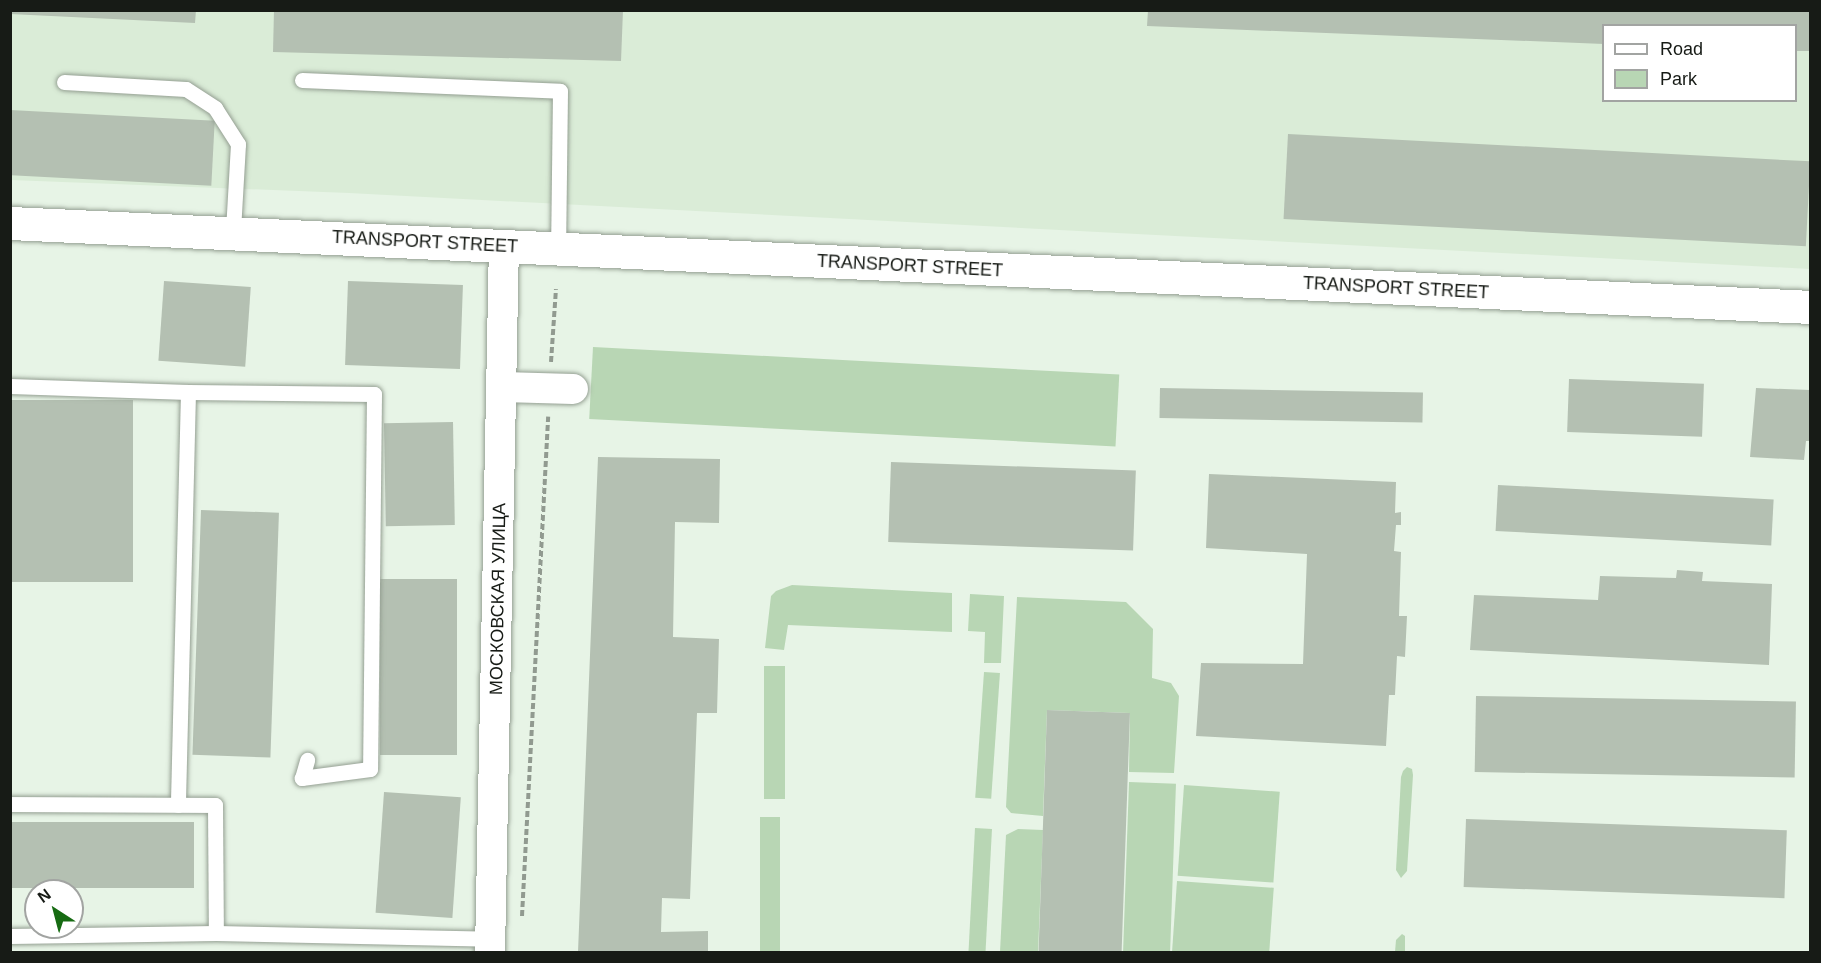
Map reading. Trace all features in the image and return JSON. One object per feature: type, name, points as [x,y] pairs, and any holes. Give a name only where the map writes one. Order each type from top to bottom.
[{"type":"street","name":"TRANSPORT STREET","points":[[10,223],[233,231],[558,249],[1810,308]]},
{"type":"street","name":"МОСКОВСКАЯ УЛИЦА","points":[[490,946],[503,387],[504,245]]},
{"type":"street","points":[[503,387],[561,388]]},
{"type":"lane","points":[[302,80],[560,91],[558,249]]},
{"type":"lane","points":[[64,81],[186,89],[215,108],[238,144],[233,231]]},
{"type":"lane","points":[[10,387],[374,394],[370,769],[302,778],[307,760]]},
{"type":"lane","points":[[178,805],[188,392]]},
{"type":"lane","points":[[10,804],[215,805],[216,933]]},
{"type":"lane","points":[[10,936],[216,933],[490,946]]},
{"type":"path","points":[[522,917],[561,388],[556,289]]},
{"type":"shaded area","points":[[11,11],[1810,11],[1810,269],[349,193],[11,180]]},
{"type":"green space","points":[[593,347],[1119,375],[1116,446],[589,419]]},
{"type":"green space","points":[[792,585],[952,593],[952,632],[788,625],[784,650],[765,648],[771,596],[776,591]]},
{"type":"green space","points":[[970,594],[1004,596],[1001,663],[984,663],[985,632],[968,631]]},
{"type":"green space","points":[[1017,597],[1126,602],[1153,629],[1152,678],[1171,683],[1179,696],[1174,773],[1129,772],[1130,713],[1047,710],[1043,816],[1011,813],[1006,807]]},
{"type":"green space","points":[[764,666],[785,666],[785,799],[764,799]]},
{"type":"green space","points":[[984,672],[1000,673],[991,799],[975,798]]},
{"type":"green space","points":[[1407,767],[1412,769],[1413,775],[1407,871],[1401,878],[1396,870],[1401,777]]},
{"type":"green space","points":[[1129,782],[1176,784],[1170,952],[1123,952]]},
{"type":"green space","points":[[1184,785],[1280,792],[1273,882],[1178,876]]},
{"type":"green space","points":[[760,817],[780,817],[780,952],[760,952]]},
{"type":"green space","points":[[975,828],[992,829],[986,952],[969,952]]},
{"type":"green space","points":[[1018,829],[1043,830],[1038,952],[1000,952],[1006,835]]},
{"type":"green space","points":[[1177,881],[1274,888],[1269,952],[1172,952]]},
{"type":"green space","points":[[1402,934],[1405,936],[1405,952],[1395,952],[1396,940]]},
{"type":"building","points":[[10,10],[196,10],[195,23],[10,14]]},
{"type":"building","points":[[274,10],[623,10],[621,61],[273,52]]},
{"type":"building","points":[[1148,10],[1810,10],[1810,51],[1797,51],[1797,24],[1602,24],[1602,44],[1147,26]]},
{"type":"building","points":[[10,110],[215,121],[211,186],[10,175]]},
{"type":"building","points":[[1288,134],[1810,161],[1806,246],[1284,219]]},
{"type":"building","points":[[164,281],[251,287],[245,367],[158,361]]},
{"type":"building","points":[[348,281],[463,285],[460,369],[345,365]]},
{"type":"building","points":[[1569,379],[1704,384],[1702,437],[1567,432]]},
{"type":"building","points":[[1160,388],[1423,393],[1422,423],[1159,418]]},
{"type":"building","points":[[1756,388],[1810,390],[1810,441],[1806,441],[1804,460],[1750,457]]},
{"type":"building","points":[[10,400],[133,400],[133,582],[10,582]]},
{"type":"building","points":[[453,422],[455,525],[386,526],[384,423]]},
{"type":"building","points":[[598,457],[720,459],[719,523],[675,522],[673,637],[719,639],[717,713],[697,713],[690,899],[662,898],[661,932],[708,931],[708,952],[578,952]]},
{"type":"building","points":[[891,462],[1136,471],[1133,551],[888,542]]},
{"type":"building","points":[[1209,474],[1396,482],[1395,513],[1401,512],[1401,525],[1396,525],[1394,551],[1401,552],[1399,616],[1407,616],[1405,657],[1397,656],[1395,695],[1389,695],[1386,746],[1196,736],[1201,663],[1303,664],[1307,554],[1206,548]]},
{"type":"building","points":[[1498,485],[1774,499],[1771,545],[1496,531]]},
{"type":"building","points":[[201,510],[279,513],[270,758],[192,755]]},
{"type":"building","points":[[1677,570],[1703,572],[1702,581],[1772,584],[1769,665],[1470,650],[1474,595],[1598,600],[1600,576],[1676,578]]},
{"type":"building","points":[[380,579],[457,579],[457,755],[380,755]]},
{"type":"building","points":[[1476,696],[1796,702],[1795,778],[1475,772]]},
{"type":"building","points":[[1047,710],[1130,713],[1122,952],[1039,952]]},
{"type":"building","points":[[384,792],[461,797],[452,918],[376,913]]},
{"type":"building","points":[[1466,819],[1787,830],[1784,898],[1464,887]]},
{"type":"building","points":[[10,822],[194,822],[194,888],[84,888],[84,879],[24,879],[24,888],[10,888]]}]
